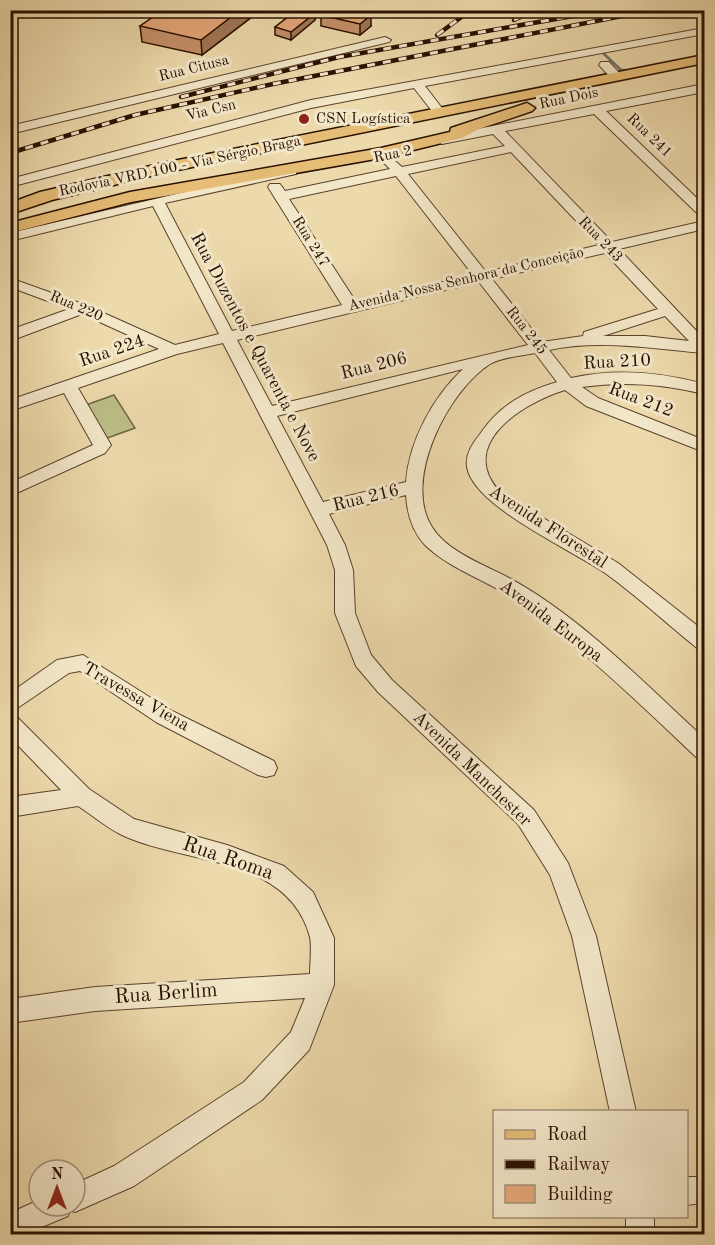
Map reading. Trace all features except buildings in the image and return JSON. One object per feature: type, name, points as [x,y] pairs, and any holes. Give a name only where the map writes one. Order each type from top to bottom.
[{"type":"main road","name":"Rodovia VRD 100 - Via Sérgio Braga","points":[[10,209],[46,196],[439,112],[611,71],[705,59]]},
{"type":"main road","points":[[382,123],[387,133],[404,139],[499,123],[576,94],[705,70]]},
{"type":"main road","points":[[439,112],[445,119],[467,123],[499,123]]},
{"type":"main road","name":"Rodovia VRD 100 - Via Sérgio Braga","points":[[10,228],[130,197],[381,153],[461,134],[473,126]]},
{"type":"main road","points":[[325,135],[358,141],[381,153]]},
{"type":"main road","points":[[46,196],[54,201],[72,204],[232,178]]},
{"type":"main road","points":[[10,201],[15,182]]},
{"type":"street","name":"Via Csn","points":[[15,182],[212,128],[311,104],[705,32]]},
{"type":"street","name":"Rua Citusa","points":[[10,130],[385,40]]},
{"type":"street","points":[[417,84],[439,112]]},
{"type":"street","name":"Rua Dois","points":[[439,140],[499,123],[597,110],[705,88]]},
{"type":"street","points":[[689,92],[705,105]]},
{"type":"street","name":"Rua 241","points":[[597,110],[705,212]]},
{"type":"street","name":"Rua 243","points":[[499,123],[512,148],[704,348]]},
{"type":"street","name":"Rua 2","points":[[282,196],[512,148]]},
{"type":"street","name":"Rua 245","points":[[381,153],[398,170],[568,385]]},
{"type":"street","points":[[10,237],[303,168]]},
{"type":"street","name":"Rua 247","points":[[268,178],[282,196],[351,307]]},
{"type":"street","points":[[15,182],[46,196]]},
{"type":"street","name":"Rua Duzentos e Quarenta e Nove","points":[[157,201],[269,412],[318,510]]},
{"type":"street","name":"Avenida Nossa Senhora da Conceição","points":[[227,336],[705,225]]},
{"type":"street","name":"Rua 220","points":[[10,282],[83,309],[173,350]]},
{"type":"street","points":[[10,336],[83,309]]},
{"type":"street","points":[[570,341],[670,310]]},
{"type":"street","name":"Rua 224","points":[[10,406],[173,350],[227,336]]},
{"type":"street","points":[[570,341],[645,341],[704,348]]},
{"type":"street","name":"Rua 206","points":[[269,412],[488,358],[570,341]]},
{"type":"street","points":[[413,487],[422,447],[434,419],[452,389],[468,372],[488,358]]},
{"type":"street","points":[[436,371],[452,389]]},
{"type":"street","name":"Rua 210","points":[[568,385],[608,379],[656,378],[705,389]]},
{"type":"street","name":"Rua 212","points":[[568,385],[600,406],[705,446]]},
{"type":"street","name":"Avenida Florestal","points":[[568,385],[526,400],[511,409],[494,426],[480,444],[475,462],[479,480],[494,496],[610,568],[705,642]]},
{"type":"street","points":[[10,490],[99,449],[102,445],[69,387]]},
{"type":"street","name":"Rua 216","points":[[318,510],[413,487]]},
{"type":"street","name":"Avenida Europa","points":[[413,487],[415,509],[424,531],[442,549],[526,597],[618,672],[705,751]]},
{"type":"street","name":"Avenida Manchester","points":[[318,510],[336,545],[344,570],[345,613],[363,660],[385,686],[526,817],[560,870],[584,936],[623,1110]]},
{"type":"street","name":"Travessa Viena","points":[[10,705],[64,666],[83,663],[163,716],[266,768]]},
{"type":"street","name":"Rua Roma","points":[[10,723],[81,796],[128,827],[226,855],[276,873],[305,900],[322,938],[322,985],[300,1041],[253,1091],[124,1176],[87,1193]]},
{"type":"street","points":[[10,807],[81,796]]},
{"type":"street","name":"Rua Berlim","points":[[10,1011],[117,998],[322,985]]},
{"type":"street","points":[[688,1191],[705,1190]]},
{"type":"street","points":[[10,1227],[31,1218]]},
{"type":"street","points":[[639,1234],[640,1218]]},
{"type":"green space","points":[[114,395],[135,428],[107,438],[86,405]]},
{"type":"waterway","points":[[604,54],[621,70],[632,71]]},
{"type":"railway","points":[[437,35],[471,10]]},
{"type":"railway","points":[[514,20],[536,10]]},
{"type":"railway","points":[[181,97],[339,57],[607,10]]},
{"type":"railway","points":[[10,153],[135,115],[273,84],[653,10]]},
{"type":"place","name":"CSN Logística","points":[[304,119]]}]
